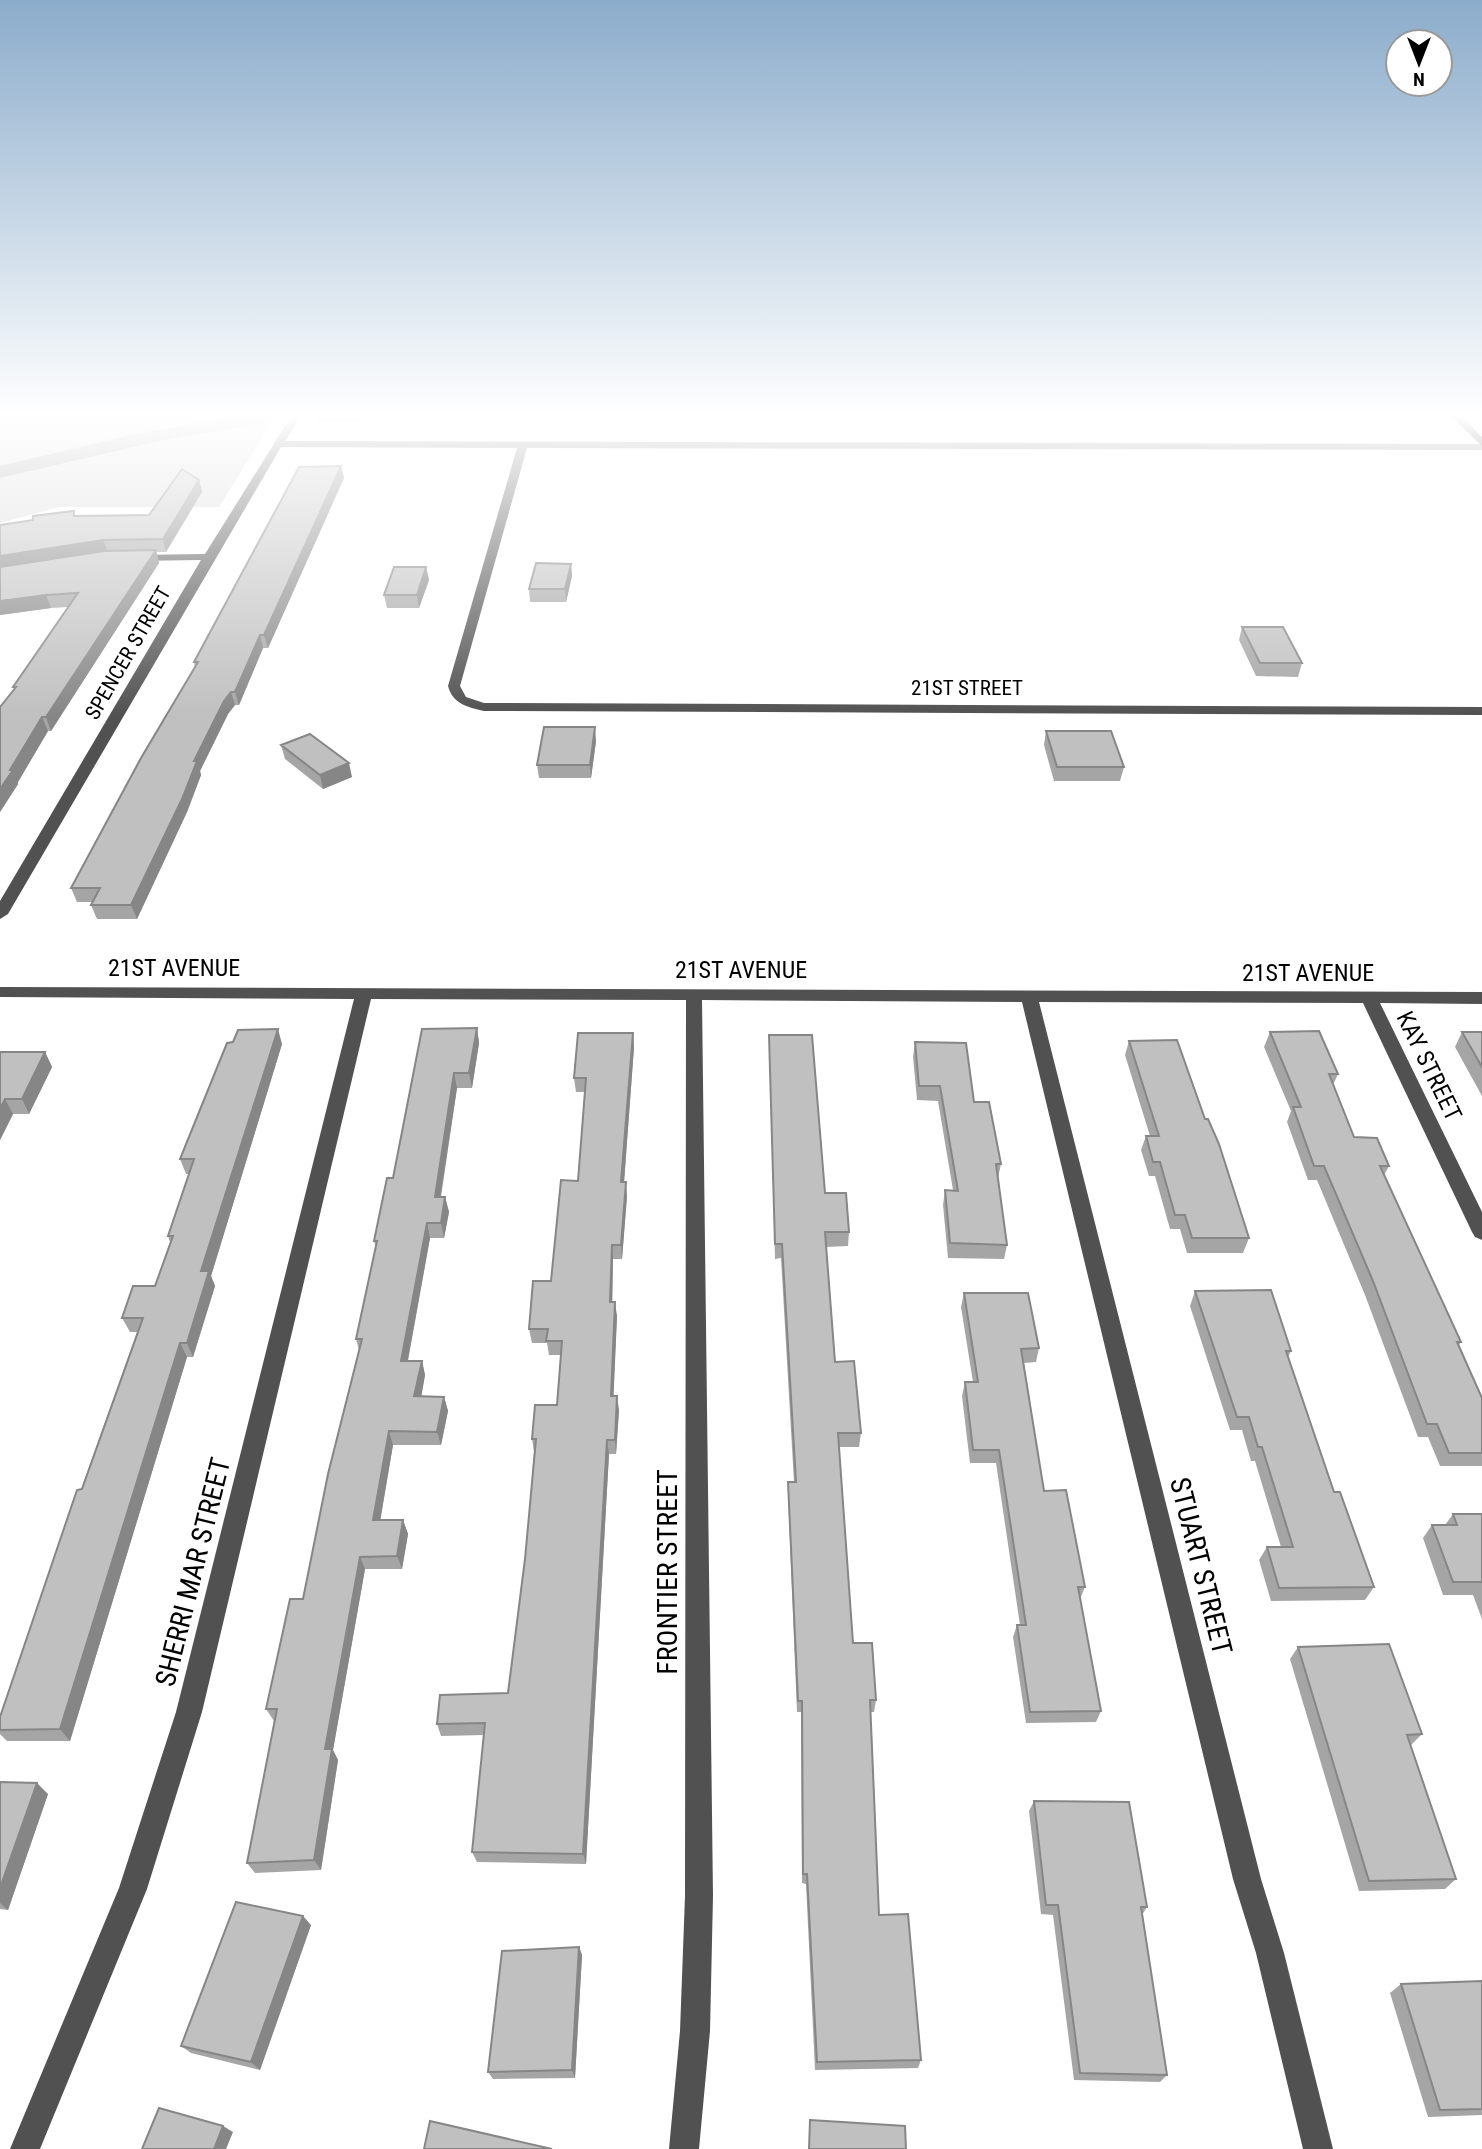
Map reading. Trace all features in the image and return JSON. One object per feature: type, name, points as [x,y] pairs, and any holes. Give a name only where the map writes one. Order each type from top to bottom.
[{"type":"street","name":"SPENCER STREET","points":[[0,914],[234,515]]},
{"type":"street","name":"21ST STREET","points":[[503,515],[454,686],[456,695],[464,702],[484,707],[1482,711]]},
{"type":"street","points":[[121,558],[209,557]]},
{"type":"street","name":"21ST AVENUE","points":[[0,992],[1482,998]]},
{"type":"street","name":"SHERRI MAR STREET","points":[[25,2149],[133,1889],[189,1713],[364,993]]},
{"type":"street","name":"FRONTIER STREET","points":[[684,2149],[695,2031],[699,1896],[694,995]]},
{"type":"street","name":"STUART STREET","points":[[1029,996],[1247,1879],[1270,1954],[1318,2149]]},
{"type":"street","name":"KAY STREET","points":[[1369,998],[1482,1232]]},
{"type":"shaded area","points":[[0,515],[28,515],[0,523]]},
{"type":"building","points":[[39,515],[177,515],[163,539],[103,540],[0,556],[0,525],[33,520],[33,516]]},
{"type":"building","points":[[273,515],[319,515],[264,635],[260,635],[235,692],[231,692],[224,701],[194,761],[197,761],[182,799],[131,905],[91,905],[100,888],[71,888],[141,758],[198,662],[194,662]]},
{"type":"building","points":[[156,550],[46,717],[42,717],[0,789],[0,707],[78,593],[0,601],[0,567],[104,551]]},
{"type":"building","points":[[536,563],[571,564],[565,589],[529,589]]},
{"type":"building","points":[[394,567],[426,567],[417,595],[384,595]]},
{"type":"building","points":[[1242,627],[1283,627],[1302,663],[1260,663]]},
{"type":"building","points":[[544,727],[595,727],[590,765],[537,765]]},
{"type":"building","points":[[1046,731],[1111,731],[1124,767],[1057,767]]},
{"type":"building","points":[[310,734],[349,763],[320,775],[281,745]]},
{"type":"building","points":[[477,1028],[469,1073],[454,1073],[435,1197],[445,1197],[441,1223],[427,1223],[401,1361],[422,1361],[414,1396],[444,1397],[437,1432],[389,1431],[373,1520],[403,1520],[397,1556],[360,1557],[325,1749],[332,1749],[314,1860],[247,1863],[277,1709],[266,1709],[290,1599],[303,1599],[328,1474],[362,1339],[356,1339],[377,1241],[374,1241],[387,1178],[393,1178],[422,1029]]},
{"type":"building","points":[[278,1029],[201,1271],[209,1271],[187,1343],[180,1343],[60,1729],[0,1730],[0,1717],[77,1490],[82,1489],[143,1318],[122,1318],[133,1286],[155,1286],[173,1236],[168,1236],[194,1159],[180,1159],[227,1043],[233,1042],[238,1030]]},
{"type":"building","points":[[1319,1031],[1338,1074],[1329,1074],[1354,1137],[1377,1138],[1389,1166],[1380,1166],[1461,1342],[1457,1342],[1482,1398],[1482,1453],[1449,1453],[1437,1424],[1427,1424],[1373,1281],[1324,1166],[1314,1166],[1293,1107],[1301,1107],[1270,1032]]},
{"type":"building","points":[[1462,1032],[1482,1032],[1482,1067]]},
{"type":"building","points":[[578,1033],[633,1033],[621,1182],[626,1182],[621,1245],[612,1245],[610,1302],[615,1302],[611,1396],[617,1396],[615,1440],[607,1440],[583,1854],[472,1852],[485,1723],[437,1724],[440,1695],[508,1693],[525,1559],[536,1439],[532,1439],[535,1405],[557,1405],[562,1341],[546,1341],[548,1329],[529,1329],[533,1281],[551,1281],[561,1180],[578,1181],[586,1078],[574,1078]]},
{"type":"building","points":[[769,1035],[812,1035],[825,1193],[846,1193],[849,1232],[825,1232],[835,1362],[854,1361],[861,1433],[838,1433],[853,1643],[872,1643],[876,1700],[870,1700],[879,1915],[908,1914],[921,2060],[817,2062],[807,1874],[803,1874],[802,1701],[798,1701],[788,1482],[796,1482],[782,1244],[775,1244]]},
{"type":"building","points":[[1177,1040],[1205,1119],[1208,1119],[1219,1144],[1249,1238],[1192,1238],[1185,1215],[1175,1215],[1160,1162],[1153,1162],[1146,1136],[1159,1136],[1129,1041]]},
{"type":"building","points":[[915,1042],[966,1043],[974,1102],[989,1102],[1001,1164],[996,1164],[1007,1245],[950,1243],[945,1190],[958,1191],[940,1086],[919,1086]]},
{"type":"building","points":[[0,1052],[45,1052],[22,1099],[5,1099],[0,1109]]},
{"type":"building","points":[[1271,1290],[1291,1351],[1286,1351],[1334,1492],[1340,1492],[1374,1587],[1279,1588],[1267,1547],[1293,1547],[1262,1447],[1258,1447],[1249,1417],[1237,1417],[1195,1291]]},
{"type":"building","points":[[964,1293],[1028,1293],[1039,1348],[1021,1349],[1044,1491],[1066,1490],[1085,1587],[1078,1587],[1101,1711],[1030,1712],[1017,1625],[1026,1625],[999,1450],[973,1450],[965,1382],[978,1382]]},
{"type":"building","points":[[1453,1514],[1482,1514],[1482,1582],[1453,1582],[1432,1525],[1457,1525]]},
{"type":"building","points":[[1389,1644],[1422,1734],[1407,1735],[1456,1879],[1369,1881],[1298,1647]]},
{"type":"building","points":[[0,1782],[37,1783],[0,1888]]},
{"type":"building","points":[[1034,1801],[1129,1802],[1147,1907],[1141,1907],[1167,2075],[1080,2073],[1058,1905],[1046,1905]]},
{"type":"building","points":[[236,1902],[303,1916],[251,2062],[181,2046]]},
{"type":"building","points":[[579,1947],[572,2070],[488,2072],[502,1951]]},
{"type":"building","points":[[1482,1981],[1482,2109],[1440,2110],[1401,1984]]},
{"type":"building","points":[[159,2108],[223,2126],[214,2149],[142,2149]]},
{"type":"building","points":[[810,2120],[905,2126],[906,2149],[809,2149]]},
{"type":"building","points":[[430,2121],[552,2149],[424,2149]]}]
